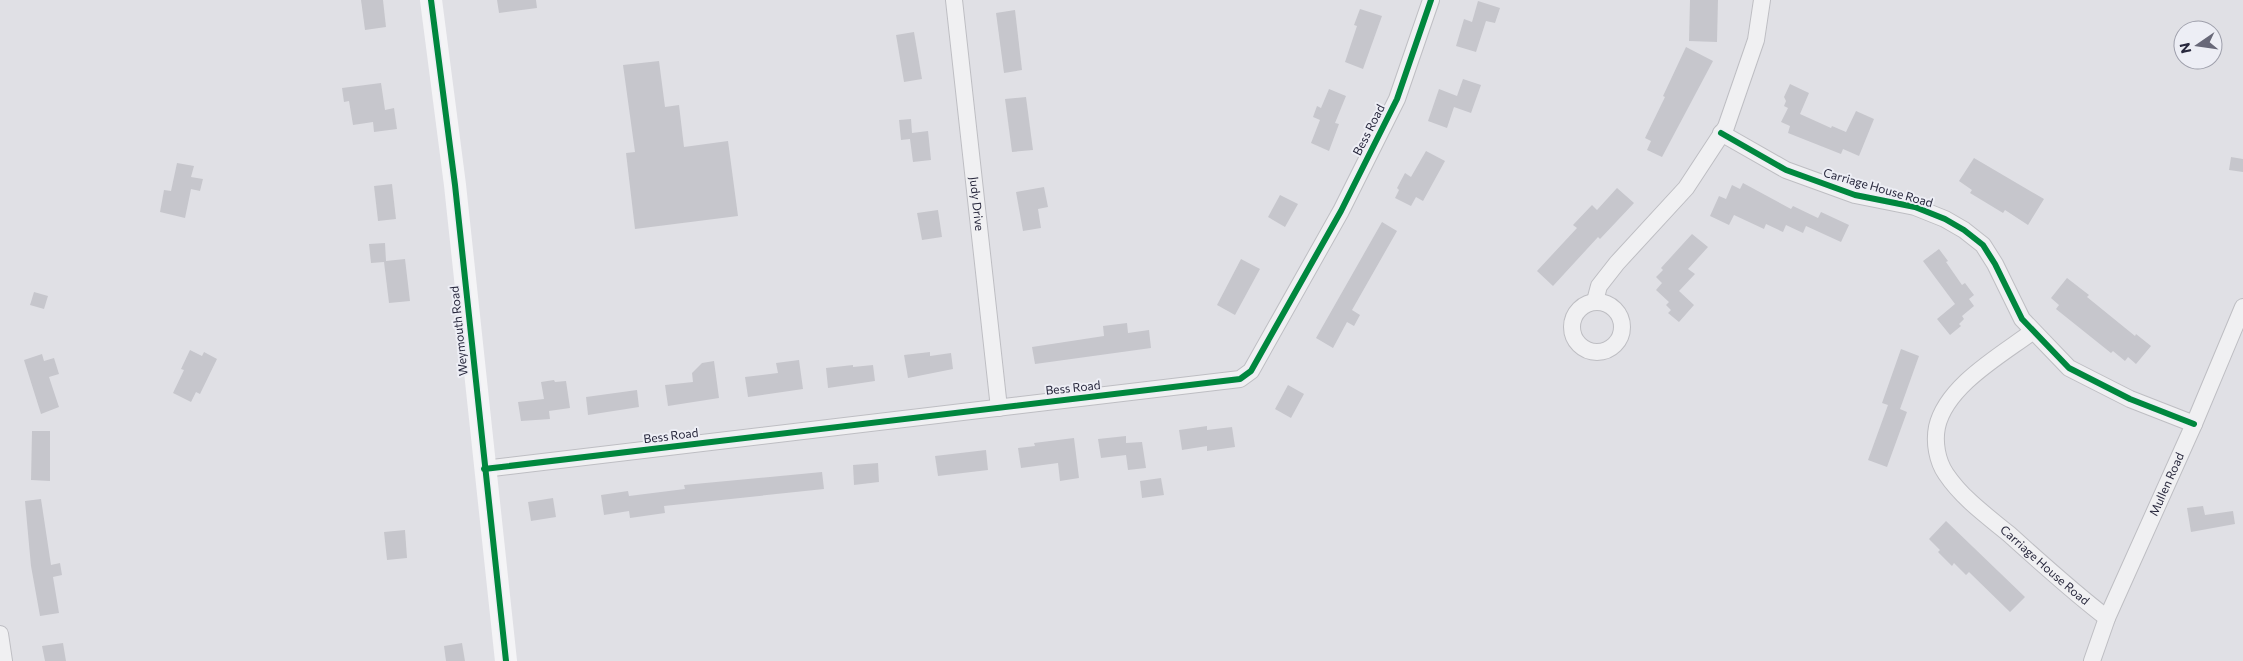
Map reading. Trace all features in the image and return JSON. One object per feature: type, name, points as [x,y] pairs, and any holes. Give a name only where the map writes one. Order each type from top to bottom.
[{"type":"street","name":"Weymouth Road","points":[[431,0],[455,185],[506,661]]},
{"type":"street","name":"Judy Drive","points":[[954,0],[999,408]]},
{"type":"street","name":"Bess Road","points":[[484,469],[1240,380],[1251,372],[1341,211],[1397,99],[1431,0]]},
{"type":"street","points":[[1596,301],[1599,286],[1686,188],[1726,127],[1744,80],[1756,40],[1762,0]]},
{"type":"street","name":"Carriage House Road","points":[[1721,133],[1786,170],[1855,195],[1915,208],[1945,219],[1964,230],[1983,245],[1995,264],[2022,319],[2032,332],[2069,368],[2130,400],[2194,424]]},
{"type":"street","name":"Mullen Road","points":[[2092,661],[2107,618],[2194,424],[2243,307]]},
{"type":"street","name":"Carriage House Road","points":[[2032,332],[1966,381],[1948,403],[1938,426],[1936,450],[1945,473],[1968,498],[2072,591],[2107,618]]},
{"type":"street","points":[[0,634],[4,661]]},
{"type":"building","points":[[361,0],[383,0],[386,27],[365,30]]},
{"type":"building","points":[[497,0],[536,0],[537,8],[499,13]]},
{"type":"building","points":[[1690,0],[1718,0],[1717,42],[1689,41]]},
{"type":"building","points":[[1478,1],[1500,8],[1495,23],[1486,21],[1476,52],[1456,46],[1464,19],[1472,22]]},
{"type":"building","points":[[1360,9],[1382,16],[1363,69],[1345,62],[1357,26],[1354,25]]},
{"type":"building","points":[[1015,10],[1022,70],[1004,73],[996,13]]},
{"type":"building","points":[[914,32],[922,79],[904,82],[896,35]]},
{"type":"building","points":[[1686,47],[1713,61],[1662,157],[1647,150],[1651,141],[1645,138]]},
{"type":"building","points":[[659,61],[665,107],[679,105],[684,147],[728,141],[738,216],[635,229],[626,153],[635,152],[623,65]]},
{"type":"building","points":[[1463,79],[1481,85],[1471,113],[1454,107],[1447,128],[1428,121],[1439,89],[1457,96]]},
{"type":"building","points":[[381,83],[385,110],[394,108],[397,129],[374,132],[373,122],[353,125],[349,101],[344,102],[342,88]]},
{"type":"building","points":[[1790,84],[1809,93],[1800,114],[1831,128],[1832,126],[1846,132],[1856,111],[1874,119],[1859,156],[1843,149],[1841,154],[1788,133],[1790,126],[1781,122],[1788,108],[1784,106],[1786,101],[1784,97]]},
{"type":"building","points":[[1329,89],[1346,96],[1335,123],[1339,124],[1329,151],[1311,143],[1320,120],[1313,117],[1317,106],[1321,108]]},
{"type":"building","points":[[1026,97],[1033,150],[1012,152],[1005,99]]},
{"type":"building","points":[[911,119],[912,133],[928,131],[931,160],[913,162],[910,139],[901,140],[899,120]]},
{"type":"building","points":[[1426,151],[1445,161],[1423,201],[1416,197],[1411,206],[1395,198],[1399,190],[1397,188],[1405,173],[1411,177]]},
{"type":"building","points":[[2231,157],[2243,159],[2243,172],[2229,170]]},
{"type":"building","points":[[1974,158],[2044,199],[2028,225],[2005,210],[2003,213],[1970,193],[1972,190],[1959,181]]},
{"type":"building","points":[[177,163],[194,166],[191,177],[203,179],[200,191],[191,189],[185,218],[160,212],[164,190],[171,191]]},
{"type":"building","points":[[1743,183],[1791,209],[1793,206],[1818,218],[1821,212],[1849,225],[1841,242],[1806,226],[1803,233],[1786,225],[1783,232],[1766,224],[1764,229],[1734,215],[1729,225],[1710,216],[1719,196],[1726,199],[1732,185],[1740,189]]},
{"type":"building","points":[[392,184],[396,219],[378,221],[374,186]]},
{"type":"building","points":[[1044,187],[1048,207],[1038,209],[1041,228],[1023,231],[1016,192]]},
{"type":"building","points":[[1617,188],[1634,203],[1600,239],[1598,237],[1553,286],[1537,271],[1577,228],[1573,225],[1592,205],[1597,210]]},
{"type":"building","points":[[1280,195],[1298,204],[1285,227],[1268,217]]},
{"type":"building","points":[[938,210],[942,237],[922,240],[917,213]]},
{"type":"building","points":[[1382,222],[1397,231],[1352,310],[1360,315],[1354,326],[1347,322],[1333,348],[1316,338]]},
{"type":"building","points":[[1692,234],[1708,247],[1688,269],[1695,274],[1679,291],[1694,305],[1679,322],[1668,313],[1671,310],[1666,305],[1669,302],[1656,290],[1662,283],[1656,277],[1663,270],[1661,268]]},
{"type":"building","points":[[385,243],[386,261],[405,259],[410,301],[389,303],[384,262],[371,263],[369,244]]},
{"type":"building","points":[[1939,249],[1962,285],[1965,283],[1974,295],[1969,299],[1974,306],[1962,316],[1964,319],[1959,324],[1961,326],[1950,335],[1937,319],[1955,304],[1923,261]]},
{"type":"building","points":[[1241,259],[1260,269],[1235,315],[1217,305]]},
{"type":"building","points":[[2067,278],[2135,336],[2136,334],[2151,346],[2136,364],[2128,357],[2125,361],[2113,351],[2111,353],[2056,309],[2059,305],[2051,298]]},
{"type":"building","points":[[34,292],[48,296],[44,309],[30,305]]},
{"type":"building","points":[[1127,323],[1128,333],[1149,330],[1151,348],[1035,364],[1032,347],[1104,336],[1103,326]]},
{"type":"building","points":[[1901,349],[1919,356],[1900,409],[1907,412],[1887,467],[1868,460],[1888,405],[1882,403]]},
{"type":"building","points":[[190,350],[202,356],[204,352],[217,359],[200,394],[196,392],[191,402],[173,393],[184,370],[181,369]]},
{"type":"building","points":[[930,352],[930,356],[951,353],[953,369],[908,378],[904,355]]},
{"type":"building","points":[[42,354],[44,361],[54,358],[59,374],[49,377],[59,407],[41,414],[24,360]]},
{"type":"building","points":[[799,360],[803,389],[748,397],[745,377],[778,373],[776,363]]},
{"type":"building","points":[[714,361],[719,398],[668,406],[665,385],[693,382],[692,373],[702,363]]},
{"type":"building","points":[[853,365],[853,367],[873,365],[875,381],[828,388],[826,368]]},
{"type":"building","points":[[554,380],[555,382],[566,381],[570,408],[549,411],[550,419],[521,421],[518,402],[544,399],[541,382]]},
{"type":"building","points":[[1288,385],[1304,394],[1291,418],[1275,409]]},
{"type":"building","points":[[637,390],[639,407],[588,415],[586,397]]},
{"type":"building","points":[[1207,426],[1207,430],[1232,427],[1235,447],[1207,451],[1207,446],[1182,450],[1179,430]]},
{"type":"building","points":[[32,431],[50,431],[50,481],[31,480]]},
{"type":"building","points":[[1126,436],[1126,443],[1142,442],[1146,468],[1128,470],[1126,455],[1101,458],[1098,439]]},
{"type":"building","points":[[1074,438],[1079,478],[1060,481],[1058,463],[1021,468],[1018,448],[1035,446],[1034,443]]},
{"type":"building","points":[[986,450],[988,470],[938,476],[935,456]]},
{"type":"building","points":[[878,463],[879,482],[854,485],[853,465]]},
{"type":"building","points":[[822,472],[824,489],[664,506],[665,513],[630,518],[629,511],[604,515],[601,495],[628,491],[629,496],[685,489],[684,485]]},
{"type":"building","points":[[1161,478],[1164,495],[1142,498],[1140,481]]},
{"type":"building","points":[[553,498],[556,517],[531,521],[528,502]]},
{"type":"building","points":[[41,499],[51,565],[60,563],[62,575],[53,577],[59,613],[40,616],[31,566],[25,501]]},
{"type":"building","points":[[2203,506],[2205,515],[2233,511],[2235,524],[2191,532],[2187,508]]},
{"type":"building","points":[[1946,521],[2025,597],[2010,612],[1969,572],[1966,575],[1954,563],[1952,566],[1938,552],[1940,550],[1929,539]]},
{"type":"building","points":[[405,530],[407,558],[387,560],[384,532]]},
{"type":"building","points":[[63,643],[66,661],[45,661],[42,646]]},
{"type":"building","points":[[462,643],[465,661],[446,661],[444,646]]},
{"type":"cycle path","points":[[431,0],[455,185],[506,661]]},
{"type":"cycle path","points":[[484,469],[1240,379],[1251,371],[1341,211],[1397,99],[1431,0]]},
{"type":"cycle path","points":[[1721,133],[1786,170],[1855,195],[1915,207],[1945,219],[1964,230],[1983,245],[1995,264],[2022,319],[2069,368],[2130,399],[2194,424]]}]
